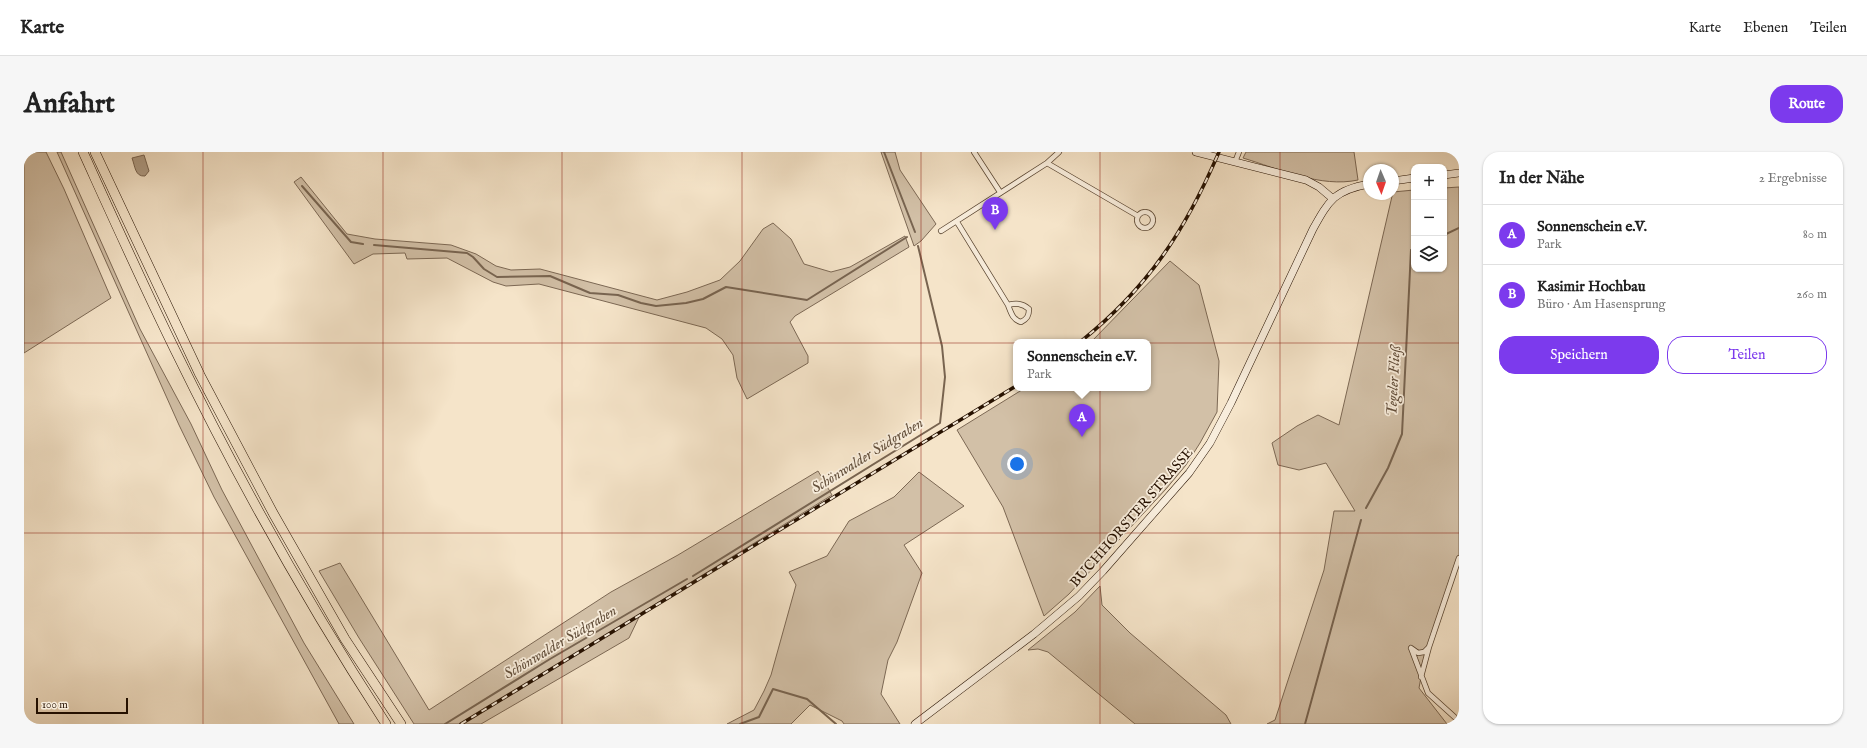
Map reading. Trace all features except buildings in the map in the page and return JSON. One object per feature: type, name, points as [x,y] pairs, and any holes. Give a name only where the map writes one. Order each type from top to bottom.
[{"type":"highway","points":[[83,152],[174,350],[251,499],[353,674],[386,724]]},
{"type":"highway","points":[[95,152],[197,368],[273,513],[345,639],[401,724]]},
{"type":"main road","points":[[1196,152],[1306,180],[1319,187],[1332,198]]},
{"type":"main road","points":[[1447,175],[1459,173]]},
{"type":"main road","points":[[1399,180],[1411,178]]},
{"type":"main road","name":"BUCHHORSTER STRASSE","points":[[915,724],[1034,634],[1079,596],[1103,571],[1189,473],[1210,443],[1231,403],[1313,229],[1332,198],[1347,189],[1363,185]]},
{"type":"street","points":[[974,152],[1000,192]]},
{"type":"street","points":[[941,231],[1047,163],[1059,152]]},
{"type":"street","points":[[1235,162],[1239,152]]},
{"type":"street","points":[[1047,163],[1138,216]]},
{"type":"street","points":[[957,222],[1008,305],[1016,321],[1021,322],[1029,315],[1029,309],[1025,306],[1015,304],[1008,305]]},
{"type":"street","points":[[1421,676],[1429,646],[1459,558]]},
{"type":"street","points":[[1429,646],[1424,652],[1418,653],[1411,648],[1421,676],[1428,693],[1459,721]]},
{"type":"shaded area","points":[[24,152],[46,152],[64,189],[111,298],[24,353]]},
{"type":"shaded area","points":[[57,152],[61,152],[140,329],[191,424],[222,490],[304,643],[354,724],[339,724],[214,497],[179,425]]},
{"type":"shaded area","points":[[881,152],[895,152],[900,170],[936,224],[921,241],[914,246]]},
{"type":"shaded area","points":[[1246,152],[1354,152],[1358,180],[1344,182],[1329,181],[1300,176],[1243,158]]},
{"type":"shaded area","points":[[144,155],[149,171],[145,176],[142,176],[137,173],[132,158]]},
{"type":"shaded area","points":[[301,177],[347,234],[375,239],[451,245],[476,254],[496,266],[511,270],[540,269],[657,300],[687,292],[720,280],[740,261],[763,229],[773,223],[791,239],[804,264],[831,272],[850,267],[905,236],[909,247],[795,316],[790,322],[808,356],[808,363],[747,399],[737,378],[733,355],[722,339],[706,328],[539,284],[506,286],[493,282],[447,258],[407,259],[405,253],[373,254],[354,264],[294,182]]},
{"type":"shaded area","points":[[1459,187],[1459,558],[1421,677],[1419,688],[1447,724],[1267,724],[1275,720],[1324,570],[1334,511],[1355,511],[1326,463],[1299,470],[1278,465],[1272,443],[1297,426],[1318,415],[1339,425],[1391,200],[1399,200],[1399,191],[1411,190],[1411,272],[1447,272],[1447,188]]},
{"type":"shaded area","points":[[1170,261],[1199,285],[1219,361],[1217,412],[1186,465],[1166,489],[1069,594],[1044,616],[1003,507],[957,430],[1020,391],[1151,391],[1151,339],[1094,339]]},
{"type":"shaded area","points":[[818,471],[832,495],[641,613],[629,638],[481,724],[414,724],[359,638],[319,571],[340,563],[429,710],[611,592],[678,555]]},
{"type":"shaded area","points":[[919,472],[964,506],[904,545],[922,573],[897,642],[888,660],[881,694],[900,724],[844,724],[842,721],[810,705],[791,724],[727,724],[754,710],[771,675],[796,585],[789,572],[827,556],[849,521],[894,497]]},
{"type":"shaded area","points":[[1100,586],[1102,605],[1130,633],[1226,715],[1231,724],[1135,724],[1048,652],[1038,649],[1028,650],[1075,612]]},
{"type":"waterway","name":"Schönwalder Südgraben","points":[[884,152],[915,232]]},
{"type":"waterway","points":[[302,186],[351,242],[363,244]]},
{"type":"waterway","name":"Tegeler Fließ","points":[[1447,234],[1459,228]]},
{"type":"waterway","points":[[374,245],[467,253],[484,269],[497,277],[550,276],[590,293],[618,295],[641,303],[656,306],[686,303],[703,299],[726,287],[807,300],[907,237]]},
{"type":"waterway","name":"Schönwalder Südgraben","points":[[693,576],[940,423],[945,377],[942,346],[918,246]]},
{"type":"waterway","name":"Tegeler Fließ","points":[[1366,508],[1388,468],[1402,434],[1411,250]]},
{"type":"waterway","name":"Tegeler Fließ","points":[[1305,724],[1361,520]]},
{"type":"waterway","name":"Schönwalder Südgraben","points":[[445,724],[550,659],[687,579]]},
{"type":"waterway","points":[[740,724],[759,717],[773,689],[807,699],[836,724]]},
{"type":"railway","points":[[1084,339],[1126,301],[1162,256],[1178,233],[1206,181],[1219,152]]},
{"type":"railway","points":[[461,724],[1013,388]]},
{"type":"place","name":"Kasimir Hochbau","points":[[995,230]]},
{"type":"place","name":"Sonnenschein e.V.","points":[[1082,437]]}]
